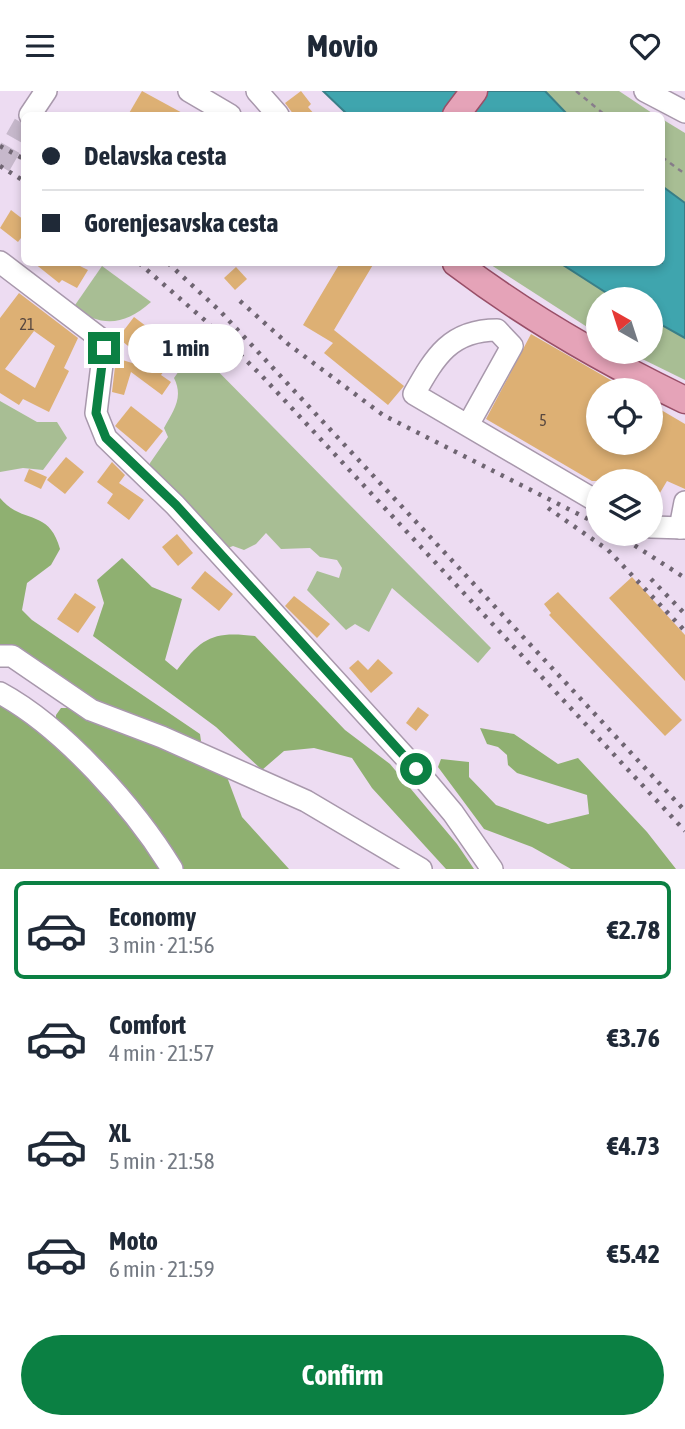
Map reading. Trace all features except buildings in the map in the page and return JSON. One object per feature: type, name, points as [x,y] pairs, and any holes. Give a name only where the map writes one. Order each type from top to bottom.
[{"type":"main road","points":[[458,112],[474,91]]},
{"type":"main road","points":[[474,271],[513,302],[636,376],[685,400]]},
{"type":"street","points":[[32,112],[46,91]]},
{"type":"street","points":[[189,91],[216,98],[228,112]]},
{"type":"street","points":[[257,91],[275,112]]},
{"type":"street","points":[[645,91],[685,112]]},
{"type":"street","points":[[0,261],[101,339],[104,348],[96,413],[106,438],[176,505],[416,769],[453,813],[492,869]]},
{"type":"street","points":[[497,330],[513,302]]},
{"type":"street","points":[[468,425],[512,346],[497,330],[475,330],[437,354],[414,394],[586,495]]},
{"type":"street","points":[[663,527],[682,528],[685,502]]},
{"type":"street","points":[[0,656],[12,656],[91,710],[162,737],[306,801],[421,869]]},
{"type":"street","points":[[0,693],[23,706],[68,744],[152,836],[172,869]]},
{"type":"path","points":[[576,91],[601,112]]},
{"type":"path","points":[[665,159],[685,174]]},
{"type":"green space","points":[[545,91],[619,91],[650,112],[565,112]]},
{"type":"green space","points":[[665,121],[685,133],[685,203],[665,188]]},
{"type":"green space","points":[[102,266],[151,302],[132,316],[113,321],[103,321],[73,308]]},
{"type":"green space","points":[[493,266],[565,266],[597,287],[586,287],[586,326]]},
{"type":"green space","points":[[663,326],[685,338],[685,380],[652,364],[663,364]]},
{"type":"green space","points":[[195,348],[491,648],[478,663],[392,588],[369,632],[355,624],[346,630],[307,590],[317,571],[339,578],[342,568],[337,560],[320,557],[310,548],[281,549],[266,533],[256,544],[244,550],[233,546],[228,548],[150,469],[150,463],[168,437],[164,428],[178,398],[174,378]]},
{"type":"green space","points":[[0,401],[37,422],[57,422],[67,438],[43,470],[23,468],[0,472]]},
{"type":"green space","points":[[0,498],[17,512],[42,522],[55,536],[60,549],[51,565],[27,583],[22,610],[32,620],[200,734],[201,741],[195,744],[110,709],[0,646]]},
{"type":"green space","points":[[122,558],[152,587],[182,599],[165,660],[177,670],[194,650],[210,639],[229,635],[255,636],[345,730],[390,764],[457,844],[474,869],[446,869],[372,788],[352,758],[314,748],[284,751],[262,770],[216,727],[93,636],[104,603],[97,580]]},
{"type":"green space","points":[[0,704],[46,735],[68,755],[109,800],[162,869],[0,869]]},
{"type":"green space","points":[[61,708],[69,708],[227,777],[242,817],[289,869],[181,869],[56,721],[56,715]]},
{"type":"green space","points":[[480,728],[514,734],[558,764],[578,758],[647,832],[676,869],[571,869],[532,847],[484,829],[438,767],[441,759],[469,762],[469,777],[496,805],[548,824],[589,814],[587,795],[517,773],[508,765],[507,755],[498,747],[487,744]]},
{"type":"water","points":[[323,91],[545,91],[565,112],[345,112]]},
{"type":"water","points":[[665,188],[685,203],[685,338],[663,326],[663,287],[597,287],[565,266],[665,266]]},
{"type":"tunnel","points":[[0,166],[21,129]]},
{"type":"railway","points":[[0,146],[21,157]]},
{"type":"railway","points":[[0,166],[21,179]]},
{"type":"railway","points":[[142,266],[208,323],[262,376],[685,831]]},
{"type":"railway","points":[[171,266],[220,311],[685,811]]},
{"type":"railway","points":[[240,301],[288,344],[383,415],[586,518]]},
{"type":"railway","points":[[548,508],[608,550],[685,631]]},
{"type":"railway","points":[[636,546],[685,578]]},
{"type":"railway","points":[[651,579],[685,614]]},
{"type":"route","points":[[104,348],[96,394],[96,413],[106,438],[134,468],[176,505],[416,769]]}]
